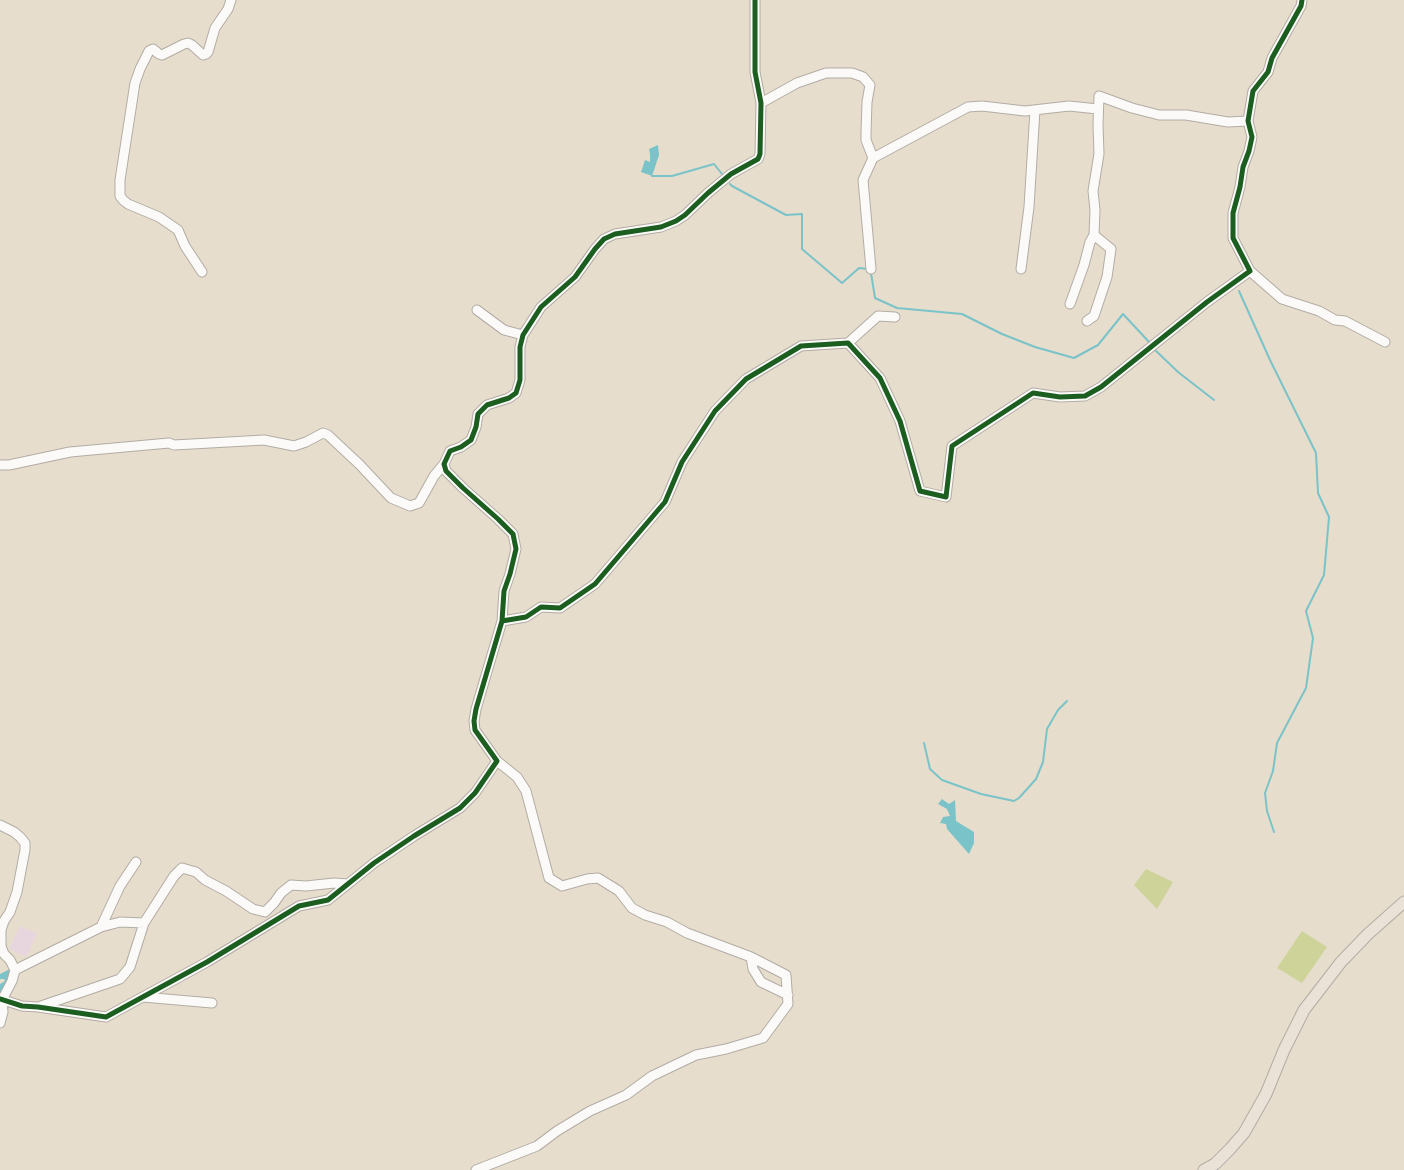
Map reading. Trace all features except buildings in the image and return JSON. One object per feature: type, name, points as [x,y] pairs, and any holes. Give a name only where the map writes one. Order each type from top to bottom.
[{"type":"main road","points":[[1204,1170],[1215,1164],[1244,1134],[1266,1094],[1284,1050],[1304,1010],[1341,962],[1368,934],[1404,902]]},
{"type":"street","points":[[202,272],[185,246],[178,230],[159,217],[123,200],[120,196],[120,180],[135,83],[149,51],[153,49],[162,55],[184,44],[189,44],[203,54],[206,54],[215,28],[228,9],[231,0]]},
{"type":"street","points":[[0,465],[9,465],[70,452],[169,443],[174,445],[264,440],[294,446],[323,433],[328,435],[360,465],[391,498],[410,506],[419,504],[450,451],[461,447],[470,440],[476,427],[478,414],[488,405],[509,398],[516,392],[520,380],[520,347],[523,335],[541,307],[575,277],[595,248],[604,239],[615,234],[661,227],[676,221],[685,216],[731,174],[758,159],[760,154],[761,103],[755,72],[756,0]]},
{"type":"street","points":[[1302,0],[1301,6],[1272,58],[1268,72],[1253,91],[1248,121],[1252,137],[1249,151],[1242,167],[1240,187],[1233,213],[1233,238],[1250,271],[1282,299],[1319,311],[1335,320],[1345,321],[1385,342]]},
{"type":"street","points":[[761,103],[797,83],[826,73],[852,72],[864,77],[870,85],[867,102],[866,140],[873,158]]},
{"type":"street","points":[[1070,304],[1094,235],[1096,210],[1093,191],[1099,154],[1099,96],[1159,115],[1186,115],[1228,122],[1248,121]]},
{"type":"street","points":[[871,269],[863,180],[873,158],[968,107],[982,106],[1025,111],[1069,106],[1098,109]]},
{"type":"street","points":[[1021,269],[1029,207],[1035,110]]},
{"type":"street","points":[[1087,321],[1094,316],[1107,277],[1111,249],[1094,235]]},
{"type":"street","points":[[848,343],[880,378],[900,421],[920,491],[946,497],[952,446],[1033,393],[1060,397],[1085,396],[1101,387],[1207,302],[1250,271]]},
{"type":"street","points":[[477,310],[504,330],[523,335]]},
{"type":"street","points":[[502,621],[526,617],[541,607],[560,608],[595,584],[666,502],[682,462],[715,411],[746,379],[801,346],[848,343],[878,316],[895,317]]},
{"type":"street","points":[[444,464],[446,470],[513,534],[516,549],[504,591],[502,621],[474,721],[475,730],[497,761],[517,777],[526,791],[549,878],[562,886],[598,878],[619,891],[632,908],[645,915],[668,922],[687,934],[751,957],[786,975],[788,996],[788,1004],[763,1038],[726,1049],[696,1055],[652,1076],[626,1095],[590,1111],[537,1146],[476,1170]]},
{"type":"street","points":[[1,999],[22,1006],[106,1017],[207,962],[299,906],[328,900],[414,836],[460,808],[475,793],[497,761]]},
{"type":"street","points":[[0,825],[14,832],[25,842],[16,892],[10,912],[1,930],[1,946],[15,970],[12,981],[1,999],[3,1012],[0,1022]]},
{"type":"street","points":[[101,927],[120,886],[136,862]]},
{"type":"street","points":[[38,1007],[120,979],[130,967],[144,924],[166,888],[182,868],[196,872],[205,880],[253,909],[265,912],[281,893],[291,885],[348,884]]},
{"type":"street","points":[[15,970],[101,927],[120,922],[144,924]]},
{"type":"street","points":[[751,957],[753,969],[762,982],[788,996]]},
{"type":"street","points":[[143,997],[212,1003]]},
{"type":"shaded area","points":[[20,926],[37,934],[26,957],[9,949]]},
{"type":"green space","points":[[1146,869],[1173,882],[1157,909],[1134,885]]},
{"type":"green space","points":[[1302,931],[1327,947],[1302,983],[1277,968]]},
{"type":"water","points":[[658,145],[659,155],[652,176],[641,172],[645,160],[650,162],[649,149]]},
{"type":"water","points":[[942,799],[949,804],[955,800],[956,821],[974,832],[974,843],[969,854],[947,829],[946,824],[940,823],[943,817],[950,816],[947,809],[938,804]]},
{"type":"water","points":[[10,969],[11,978],[0,995],[0,984],[5,981],[0,979],[0,974]]},
{"type":"waterway","points":[[652,176],[672,176],[714,164],[722,174]]},
{"type":"waterway","points":[[730,184],[786,215],[802,214],[802,249],[842,283],[859,268],[868,269]]},
{"type":"waterway","points":[[871,273],[875,298],[897,308],[962,314],[1002,334],[1035,347],[1074,358],[1098,345],[1123,314],[1150,343]]},
{"type":"waterway","points":[[1239,291],[1270,360],[1316,453],[1318,493],[1329,517],[1324,575],[1306,611],[1313,638],[1306,688],[1277,743],[1273,771],[1265,793],[1267,811],[1274,832]]},
{"type":"waterway","points":[[1155,350],[1178,372],[1214,400]]},
{"type":"waterway","points":[[924,743],[930,769],[942,780],[981,794],[1014,801],[1036,779],[1043,762],[1047,729],[1058,710],[1067,701]]},
{"type":"cycle path","points":[[0,999],[22,1006],[106,1017],[207,962],[299,906],[328,900],[374,863],[460,808],[475,793],[497,761],[475,730],[474,721],[502,621],[504,591],[516,549],[513,534],[446,471],[444,464],[450,451],[461,447],[471,440],[478,414],[487,405],[509,398],[516,393],[520,380],[520,347],[523,335],[541,307],[575,277],[604,239],[615,234],[661,227],[676,221],[731,174],[758,159],[760,154],[761,103],[755,72],[755,0]]},
{"type":"cycle path","points":[[502,621],[526,617],[541,607],[560,608],[595,584],[665,502],[682,462],[715,411],[746,379],[801,346],[848,343],[880,378],[900,421],[920,491],[946,497],[952,446],[1033,393],[1060,397],[1085,396],[1101,387],[1207,302],[1250,271],[1233,238],[1233,213],[1252,137],[1248,121],[1253,91],[1268,72],[1272,58],[1301,6],[1302,0]]}]
